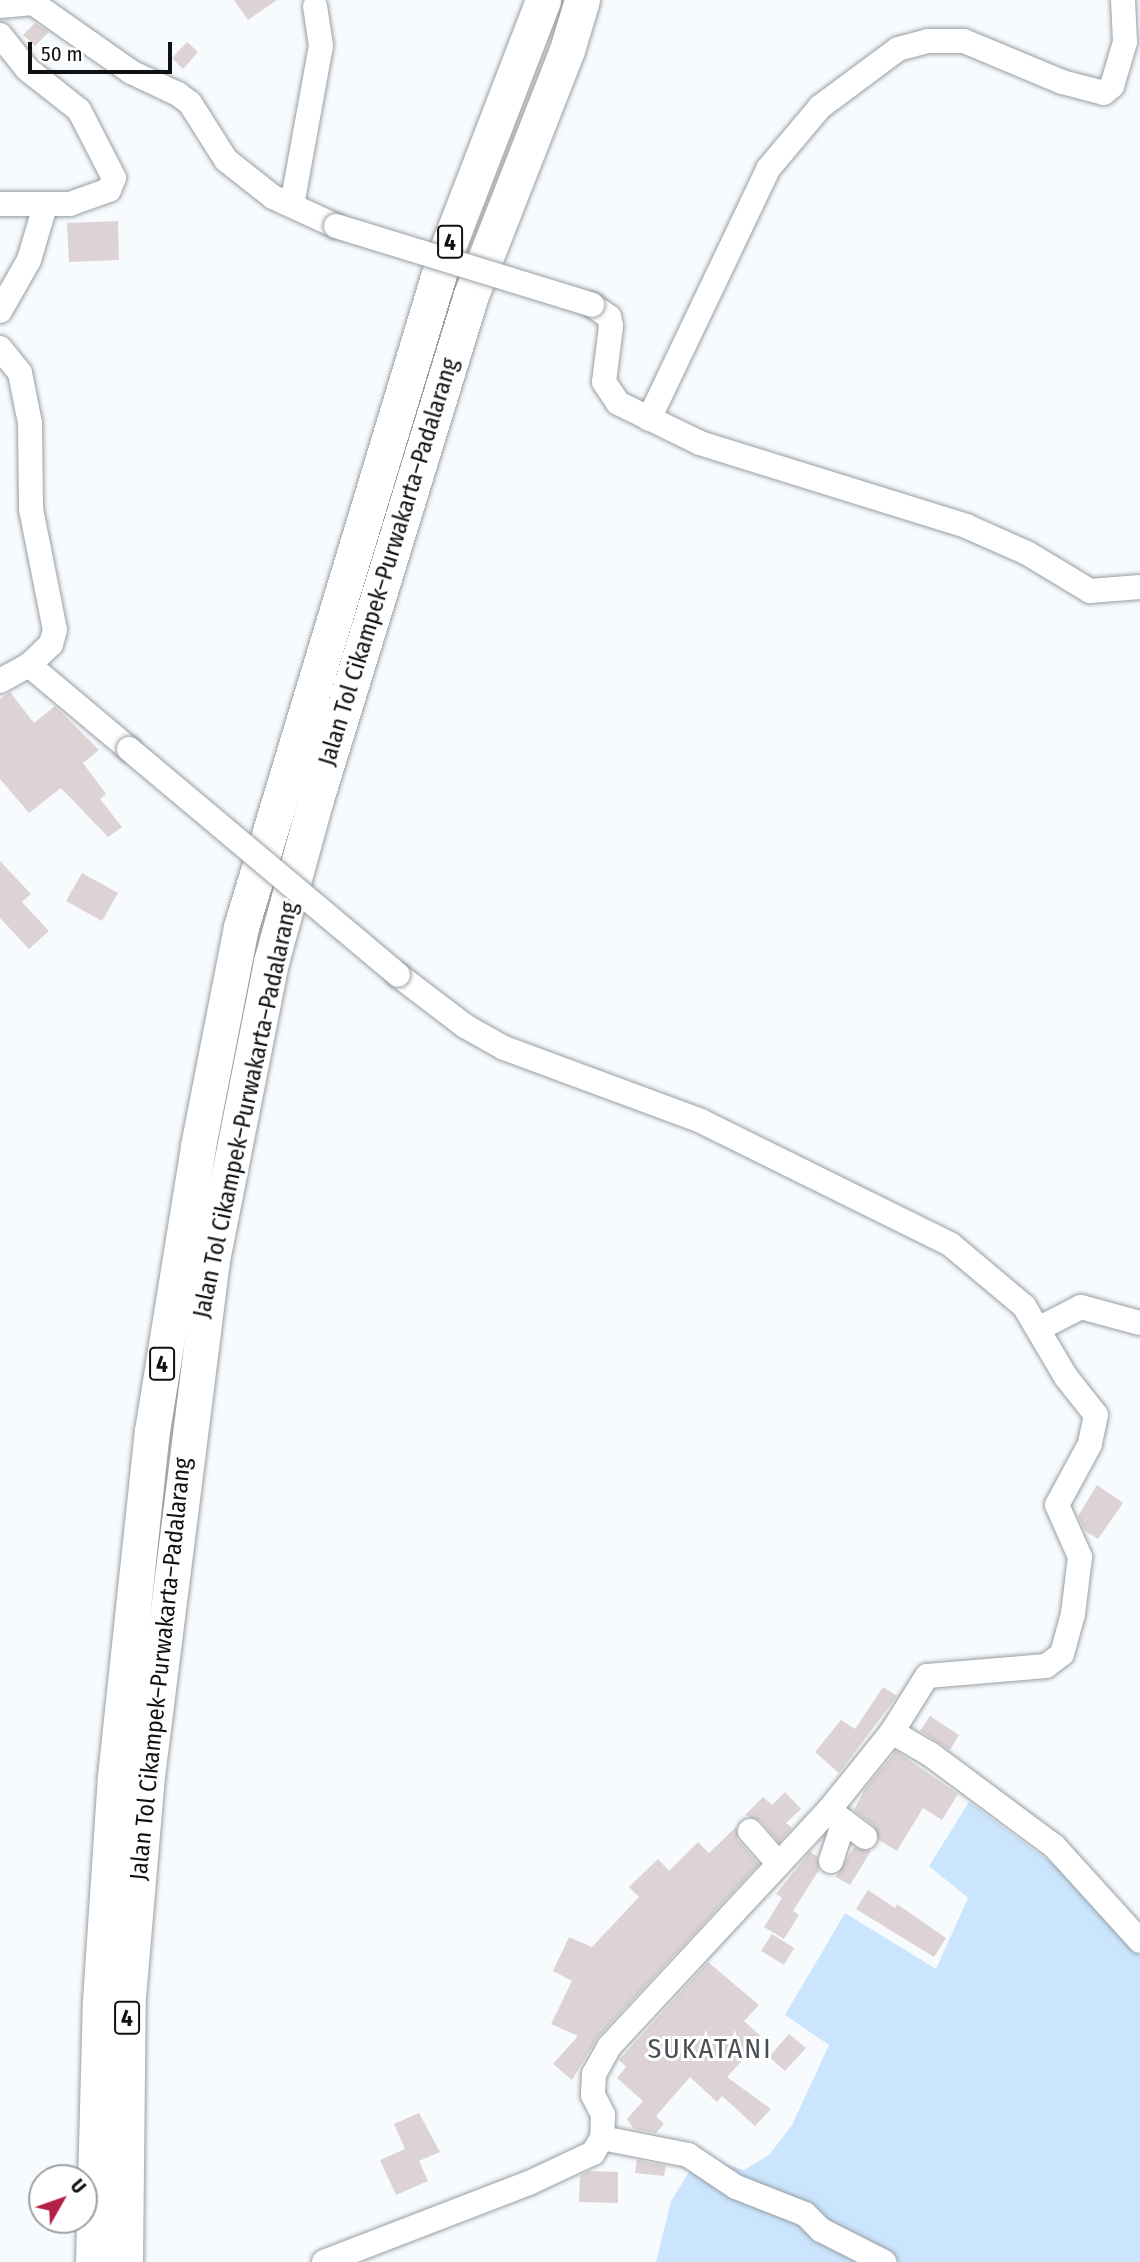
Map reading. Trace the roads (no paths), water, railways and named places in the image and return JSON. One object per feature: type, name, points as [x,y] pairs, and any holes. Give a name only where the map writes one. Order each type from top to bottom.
[{"type":"highway","name":"Jalan Tol Cikampek–Purwakarta–Padalarang","points":[[93,2262],[100,2001],[115,1776],[152,1431],[198,1146],[241,927],[424,320],[543,0]]},
{"type":"highway","name":"Jalan Tol Cikampek–Purwakarta–Padalarang","points":[[125,2262],[128,1997],[142,1831],[189,1415],[212,1260],[271,962],[316,799],[458,336],[582,0]]},
{"type":"street","points":[[649,419],[768,169],[820,107],[898,49],[928,41],[973,44],[1062,82],[1104,93],[1111,86],[1125,42],[1124,0]]},
{"type":"street","points":[[0,6],[36,2],[131,72],[190,103],[226,160],[273,197],[336,226],[592,305],[609,317],[611,326],[604,382],[607,392],[618,403],[649,419],[700,443],[966,526],[1027,553],[1090,591],[1140,587]]},
{"type":"street","points":[[292,205],[321,46],[315,6]]},
{"type":"street","points":[[0,35],[27,69],[79,110],[114,178],[109,190],[70,204],[0,204]]},
{"type":"street","points":[[0,311],[29,260],[45,206]]},
{"type":"street","points":[[424,320],[458,336]]},
{"type":"street","points":[[0,348],[20,373],[30,423],[31,509],[55,630],[51,644],[29,665],[0,681]]},
{"type":"street","points":[[29,665],[398,975],[466,1026],[504,1048],[701,1121],[907,1220],[973,1260],[1017,1298],[1040,1328],[1066,1377],[1090,1405],[1097,1422],[1090,1444],[1057,1505],[1080,1557],[1073,1614],[1062,1654],[1046,1666],[933,1673],[915,1691],[892,1732],[836,1815],[779,1864],[609,2047],[594,2085],[593,2095],[603,2115],[602,2138],[593,2152],[529,2183],[324,2262]]},
{"type":"street","points":[[1040,1328],[1081,1307],[1140,1324]]},
{"type":"street","points":[[892,1732],[930,1754],[1054,1846],[1140,1941]]},
{"type":"street","points":[[836,1815],[865,1837]]},
{"type":"street","points":[[831,1861],[836,1815]]},
{"type":"street","points":[[750,1831],[779,1864]]},
{"type":"street","points":[[602,2138],[688,2155],[736,2187],[805,2214],[821,2230],[884,2262]]},
{"type":"district","name":"SUKATANI","points":[[710,2049]]}]
